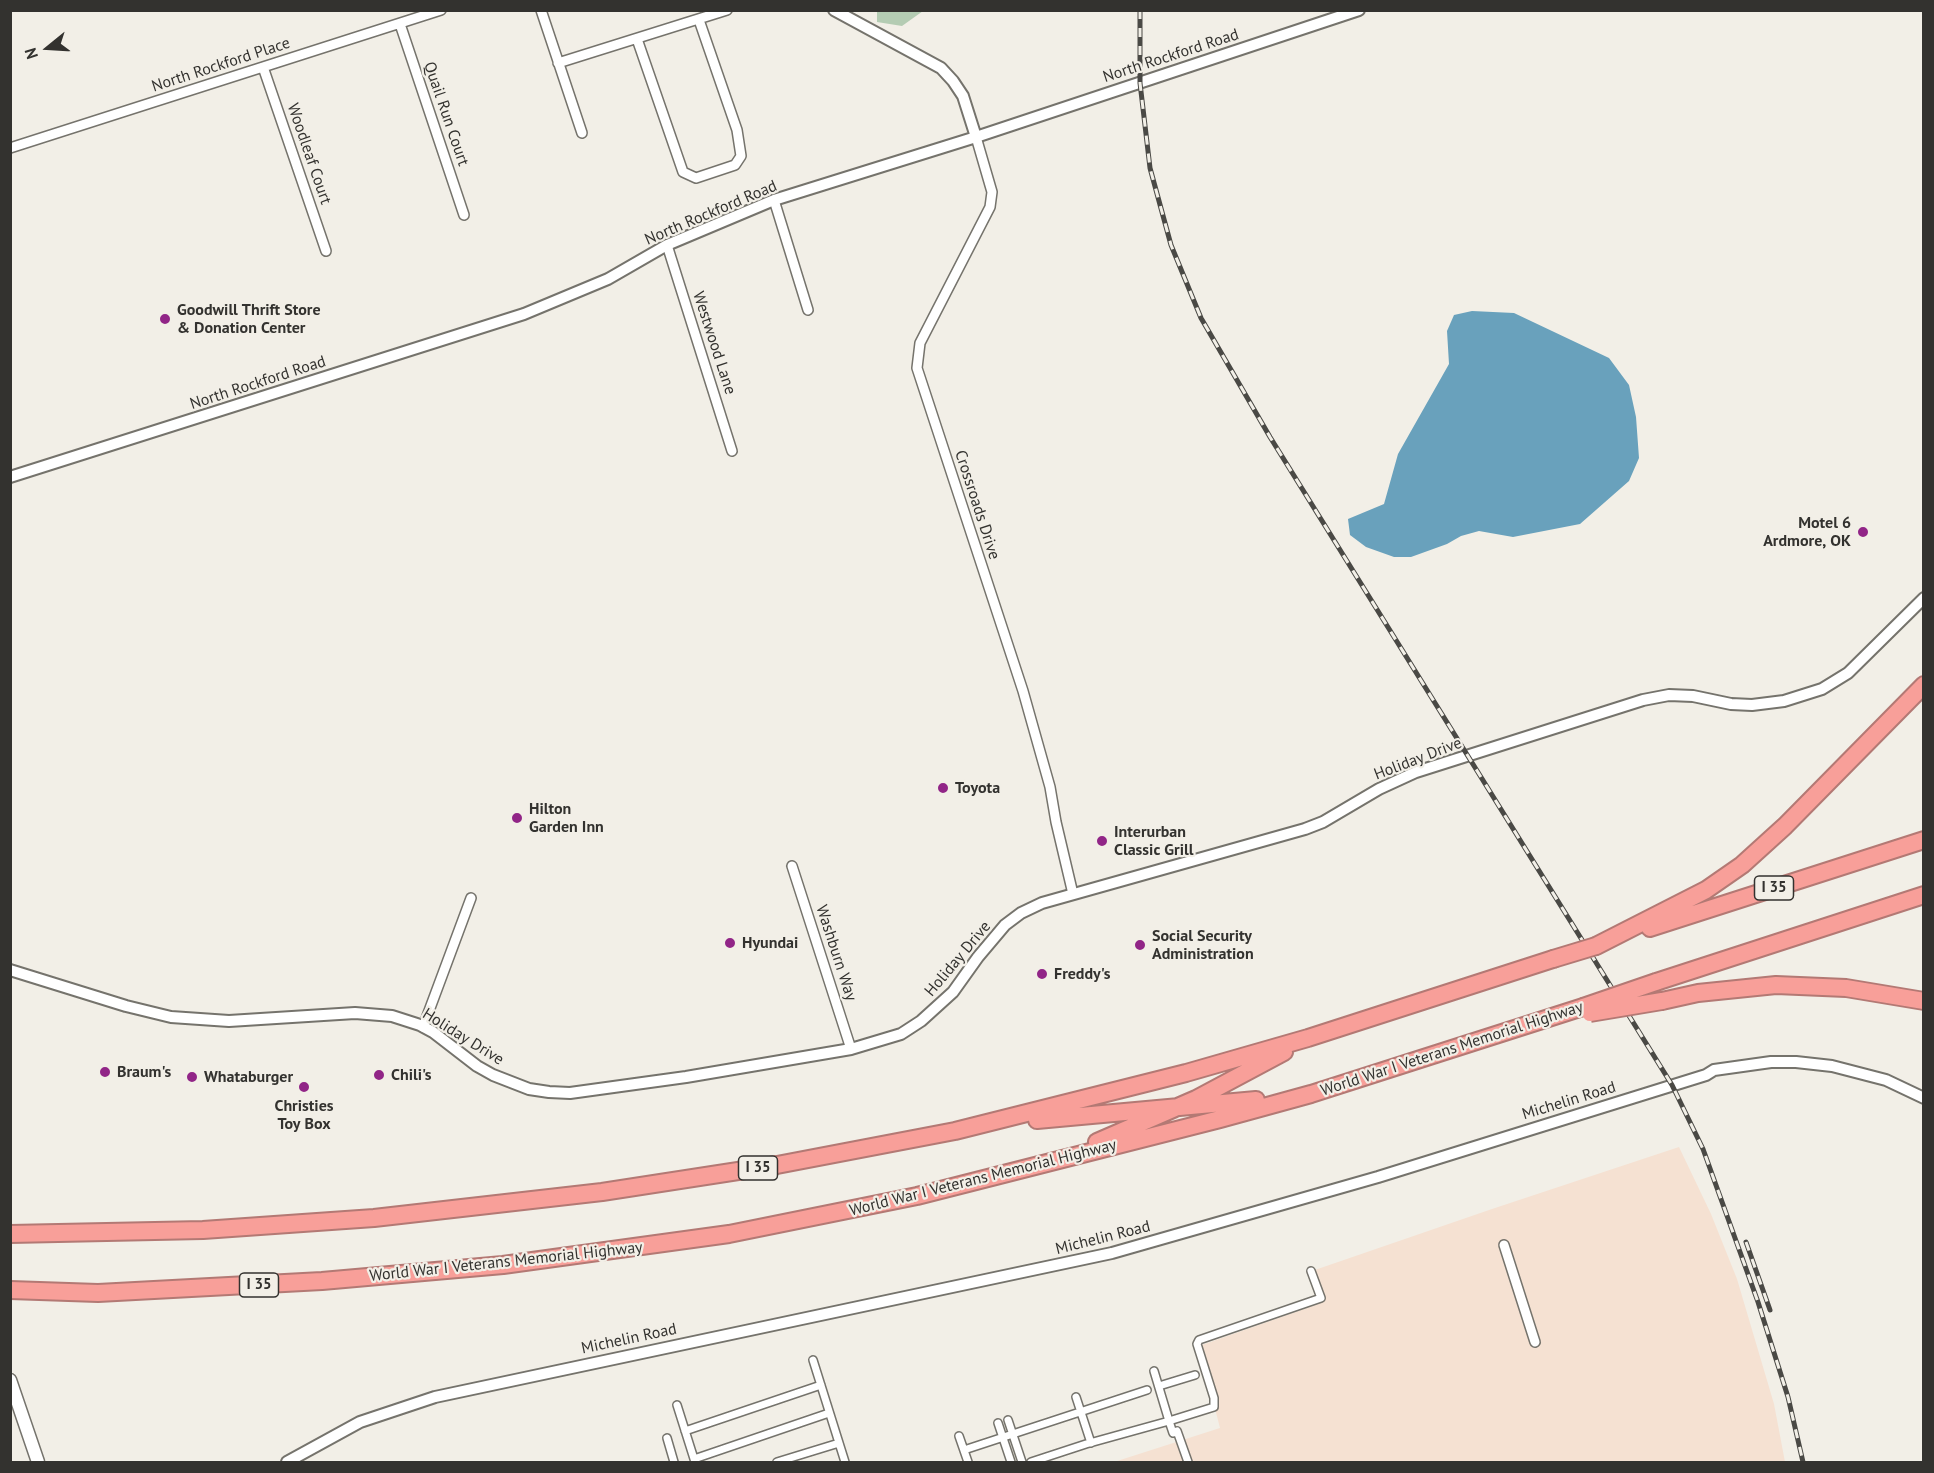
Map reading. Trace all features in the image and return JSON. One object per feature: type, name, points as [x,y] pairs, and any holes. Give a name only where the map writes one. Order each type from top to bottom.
[{"type":"highway","points":[[1623,934],[1696,896],[1742,865],[1785,825],[1923,685]]},
{"type":"highway","name":"I 35","points":[[10,1234],[235,1228],[473,1208],[694,1179],[955,1131],[1186,1073],[1308,1038],[1596,946],[1623,934],[1923,840]]},
{"type":"highway","name":"World War I Veterans Memorial Highway","points":[[10,1290],[98,1293],[209,1288],[334,1281],[515,1263],[729,1234],[917,1196],[1311,1094],[1556,1016],[1585,1010],[1656,982],[1923,895]]},
{"type":"highway","points":[[1585,1010],[1698,993],[1787,985],[1846,988],[1923,1001]]},
{"type":"highway","points":[[993,1176],[1080,1148],[1176,1108],[1308,1038]]},
{"type":"highway","points":[[955,1131],[1065,1116],[1234,1103],[1311,1094]]},
{"type":"main road","points":[[10,1380],[38,1462]]},
{"type":"street","name":"North Rockford Place","points":[[10,148],[441,10]]},
{"type":"street","points":[[541,10],[582,133]]},
{"type":"street","points":[[558,63],[727,10]]},
{"type":"street","points":[[834,10],[941,68],[963,96],[976,137]]},
{"type":"street","name":"North Rockford Road","points":[[10,477],[524,314],[608,279],[667,245],[774,200],[976,137],[1359,10]]},
{"type":"street","points":[[637,39],[683,172],[696,178],[735,165],[741,156],[736,130],[699,20]]},
{"type":"street","name":"Quail Run Court","points":[[400,24],[464,215]]},
{"type":"street","name":"Woodleaf Court","points":[[263,67],[326,251]]},
{"type":"street","name":"Crossroads Drive","points":[[976,137],[992,192],[990,207],[921,343],[917,368],[1030,712],[1050,786],[1073,894]]},
{"type":"street","points":[[774,200],[808,310]]},
{"type":"street","name":"Westwood Lane","points":[[667,245],[732,451]]},
{"type":"street","name":"Holiday Drive","points":[[10,970],[126,1006],[171,1017],[234,1021],[355,1013],[392,1016],[423,1027],[493,1075],[529,1089],[549,1092],[586,1091],[686,1077],[851,1049],[901,1034],[921,1022],[953,992],[1005,925],[1021,913],[1042,903],[1305,829],[1323,822],[1379,789],[1416,772],[1647,699],[1670,695],[1693,696],[1731,704],[1752,705],[1784,701],[1822,689],[1848,673],[1923,598]]},
{"type":"street","name":"Washburn Way","points":[[792,866],[851,1049]]},
{"type":"street","points":[[423,1027],[471,898]]},
{"type":"street","name":"Michelin Road","points":[[287,1462],[360,1422],[435,1397],[1112,1253],[1378,1177],[1695,1078],[1714,1070],[1771,1062],[1832,1066],[1886,1080],[1923,1098]]},
{"type":"street","points":[[1504,1245],[1535,1342]]},
{"type":"street","points":[[1031,1462],[1214,1407],[1214,1398],[1197,1344],[1199,1340],[1321,1298],[1311,1270]]},
{"type":"street","points":[[813,1360],[845,1462]]},
{"type":"street","points":[[1154,1371],[1168,1421],[1173,1432],[1177,1431],[1188,1462]]},
{"type":"street","points":[[1159,1386],[1195,1375]]},
{"type":"street","points":[[685,1431],[821,1385]]},
{"type":"street","points":[[964,1449],[1147,1390]]},
{"type":"street","points":[[1076,1397],[1091,1443]]},
{"type":"street","points":[[677,1405],[695,1461],[829,1413]]},
{"type":"street","points":[[1008,1420],[1022,1462]]},
{"type":"street","points":[[998,1423],[1011,1462]]},
{"type":"street","points":[[959,1436],[968,1462]]},
{"type":"street","points":[[666,1438],[674,1462]]},
{"type":"street","points":[[777,1462],[839,1443]]},
{"type":"shaded area","points":[[1679,1147],[1711,1214],[1737,1279],[1774,1404],[1785,1462],[1114,1462],[1220,1428],[1199,1346],[1321,1303],[1309,1272]]},
{"type":"green space","points":[[877,10],[923,11],[902,26],[877,22]]},
{"type":"water","points":[[1472,311],[1514,313],[1609,358],[1629,385],[1636,417],[1639,458],[1629,481],[1580,524],[1513,537],[1479,531],[1411,557],[1394,557],[1366,547],[1350,535],[1348,519],[1384,504],[1398,454],[1449,364],[1447,331],[1454,315]]},
{"type":"railway","points":[[1140,10],[1140,83],[1150,168],[1171,245],[1201,318],[1270,437],[1672,1085],[1703,1149],[1758,1302],[1788,1397],[1803,1462]]},
{"type":"railway","points":[[1746,1242],[1770,1310]]},
{"type":"place","name":"Goodwill Thrift Store & Donation Center","points":[[165,319]]},
{"type":"place","name":"Motel 6 Ardmore, OK","points":[[1863,532]]},
{"type":"place","name":"Toyota","points":[[943,788]]},
{"type":"place","name":"Hilton Garden Inn","points":[[517,818]]},
{"type":"place","name":"Interurban Classic Grill","points":[[1102,841]]},
{"type":"place","name":"Hyundai","points":[[730,943]]},
{"type":"place","name":"Social Security Administration","points":[[1140,945]]},
{"type":"place","name":"Freddy's","points":[[1042,974]]},
{"type":"place","name":"Braum's","points":[[105,1072]]},
{"type":"place","name":"Chili's","points":[[379,1075]]},
{"type":"place","name":"Whataburger","points":[[192,1077]]},
{"type":"place","name":"Christies Toy Box","points":[[304,1087]]}]
